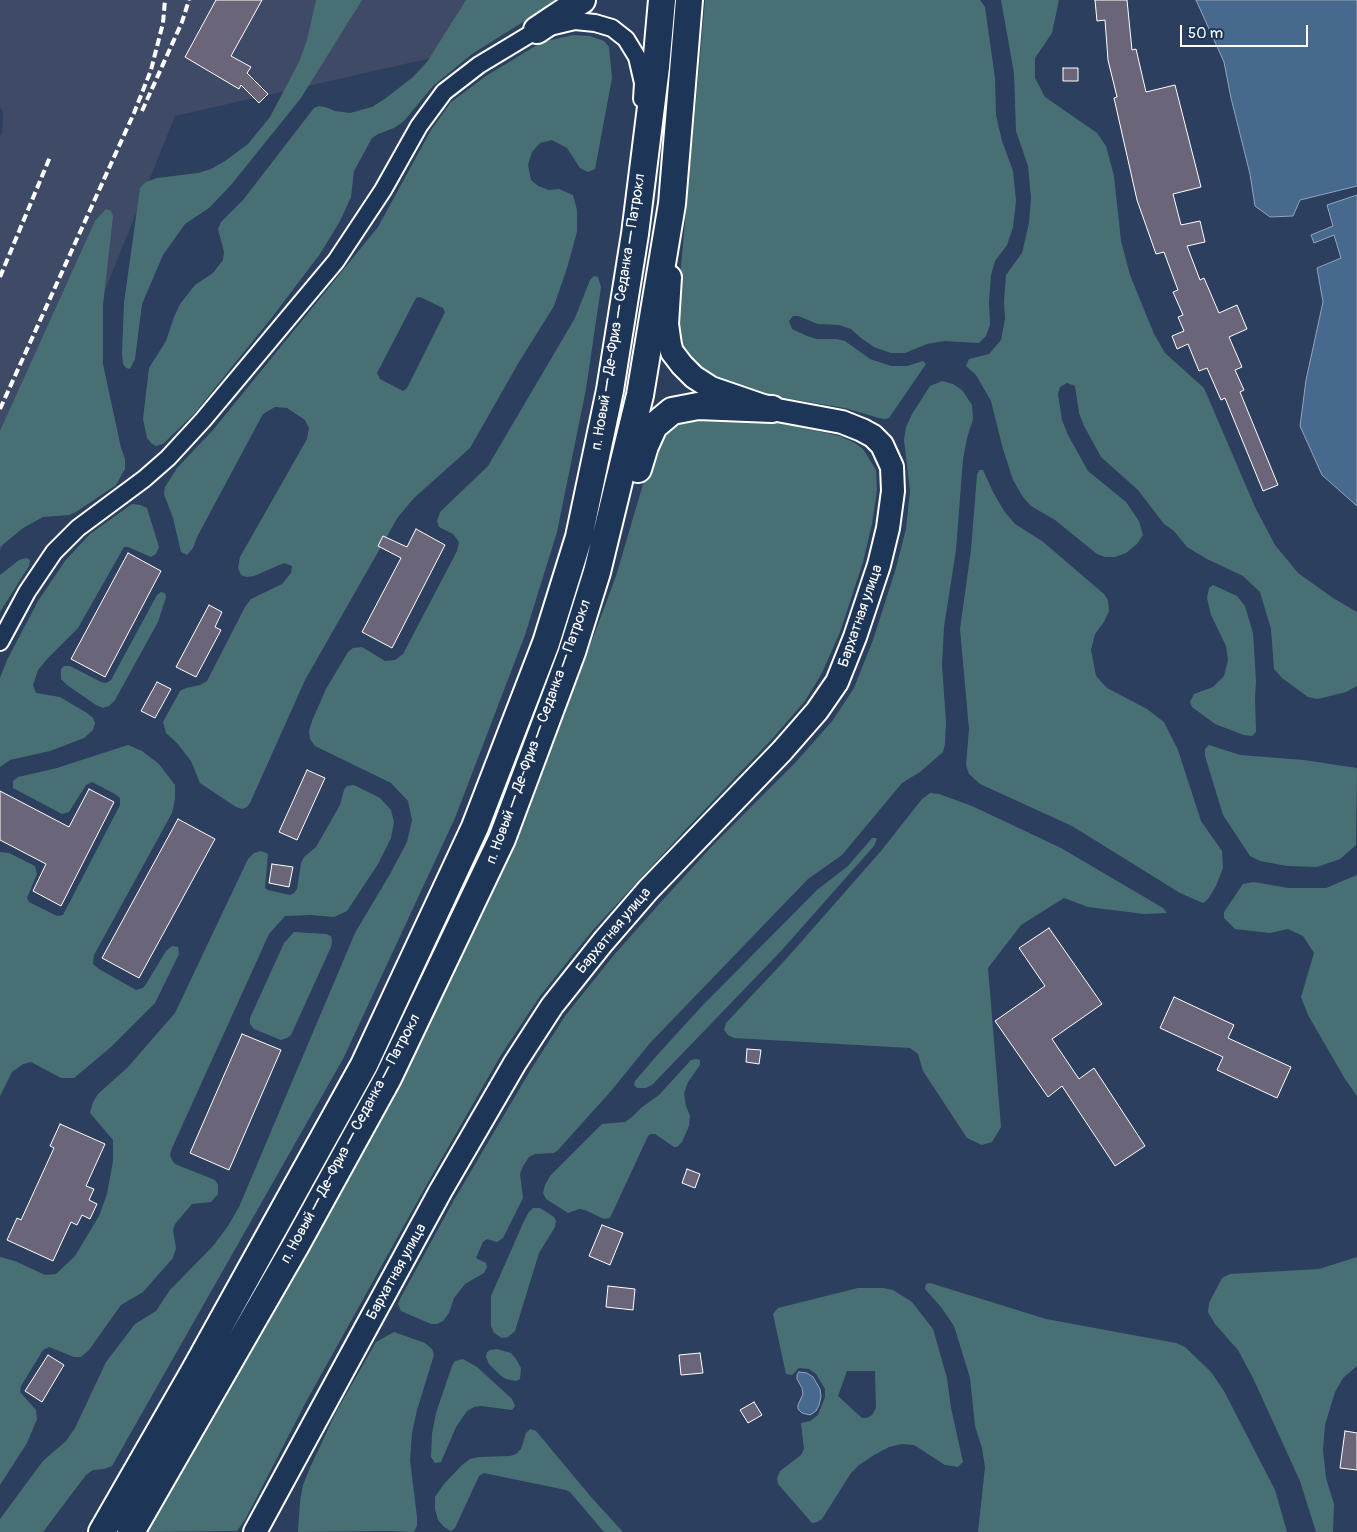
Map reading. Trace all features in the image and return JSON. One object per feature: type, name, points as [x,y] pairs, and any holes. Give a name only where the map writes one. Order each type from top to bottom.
[{"type":"main road","points":[[537,30],[582,0]]},
{"type":"main road","name":"п. Новый — Де-Фриз — Седанка — Патрокл","points":[[102,1532],[195,1370],[364,1065],[475,827],[546,643],[579,537],[610,390],[634,234],[656,67],[662,0]]},
{"type":"main road","name":"п. Новый — Де-Фриз — Седанка — Патрокл","points":[[130,1532],[296,1245],[388,1078],[502,839],[572,652],[597,572],[640,396],[672,204],[689,0]]},
{"type":"main road","name":"Бархатная улица","points":[[255,1532],[440,1192],[515,1063],[552,1006],[602,942],[648,890],[782,752],[817,711],[837,682],[855,637],[879,565],[888,528],[893,491],[892,467],[882,445],[873,436],[862,430],[824,417],[772,408],[711,388],[694,377],[672,352],[667,324],[671,263],[667,242]]},
{"type":"main road","points":[[597,572],[608,563],[613,555],[645,446],[654,426],[672,411],[698,406],[772,408]]},
{"type":"street","points":[[0,642],[27,592],[54,552],[78,528],[144,479],[168,458],[203,420],[330,268],[364,221],[419,126],[444,92],[478,65],[537,30],[575,21],[596,23],[612,28],[626,39],[637,57],[643,83],[629,211],[634,234]]},
{"type":"shaded area","points":[[0,0],[556,0],[480,47],[175,116],[0,552],[0,136],[2,133],[3,112],[0,107]]},
{"type":"shaded area","points":[[1196,0],[1357,0],[1357,186],[1300,200],[1293,216],[1270,217],[1255,206],[1250,174],[1224,62]]},
{"type":"shaded area","points":[[1357,195],[1357,506],[1322,475],[1300,426],[1306,380],[1323,302],[1317,268],[1341,258],[1334,235],[1314,243],[1311,235],[1333,226],[1327,205]]},
{"type":"shaded area","points":[[799,1372],[807,1373],[813,1377],[820,1389],[819,1405],[816,1411],[810,1415],[802,1413],[798,1409],[803,1394],[797,1379]]},
{"type":"green space","points":[[316,0],[362,0],[301,98],[231,185],[209,208],[185,224],[163,255],[142,304],[135,359],[130,369],[126,368],[123,364],[122,354],[124,303],[140,188],[146,182],[157,178],[198,173],[211,169],[248,144],[270,117],[299,62],[307,40]]},
{"type":"green space","points":[[466,0],[558,0],[472,54],[433,86],[404,121],[372,138],[354,171],[351,197],[340,221],[320,254],[194,414],[163,444],[156,446],[152,444],[147,438],[143,419],[149,368],[166,341],[180,304],[195,285],[213,273],[223,260],[224,252],[218,229],[221,222],[243,200],[314,108],[319,106],[350,113],[372,107],[386,98],[413,77],[427,62]]},
{"type":"green space","points":[[705,0],[980,0],[985,7],[995,78],[996,115],[1002,141],[1013,171],[1016,201],[1013,227],[1007,245],[995,261],[991,275],[990,325],[986,336],[979,343],[944,341],[927,344],[905,353],[891,353],[874,347],[851,329],[839,325],[818,324],[798,316],[793,316],[789,321],[792,329],[807,336],[817,339],[845,341],[870,359],[891,366],[907,366],[923,361],[926,364],[889,418],[879,418],[845,408],[766,395],[715,379],[699,370],[680,347],[676,322]]},
{"type":"green space","points":[[1001,0],[1059,0],[1052,33],[1035,58],[1035,78],[1045,97],[1097,133],[1106,146],[1114,176],[1121,241],[1130,275],[1154,334],[1165,353],[1204,388],[1255,507],[1275,545],[1298,573],[1333,598],[1357,612],[1357,686],[1346,692],[1318,699],[1308,697],[1282,678],[1274,669],[1271,629],[1260,592],[1243,576],[1187,547],[1174,531],[1164,524],[1138,490],[1101,457],[1079,413],[1075,386],[1067,383],[1060,387],[1058,394],[1062,420],[1068,435],[1088,471],[1126,502],[1139,521],[1143,535],[1137,544],[1126,553],[1115,557],[1105,557],[1097,554],[1055,520],[1031,506],[1013,480],[991,401],[976,375],[966,366],[969,359],[989,354],[1001,340],[1005,319],[1006,275],[1022,253],[1029,223],[1031,197],[1028,166],[1016,131],[1014,73]]},
{"type":"green space","points":[[573,35],[590,36],[604,41],[609,47],[612,78],[595,169],[588,172],[580,168],[567,148],[552,140],[540,143],[532,152],[528,165],[531,180],[538,186],[549,190],[559,189],[573,195],[577,210],[577,232],[554,306],[519,362],[470,448],[414,498],[398,517],[305,680],[250,803],[242,809],[236,807],[200,783],[191,761],[177,743],[166,733],[163,722],[180,691],[207,681],[245,607],[251,599],[282,584],[291,573],[292,566],[284,563],[254,576],[246,577],[241,575],[238,568],[240,557],[307,439],[309,428],[305,420],[287,408],[275,407],[263,414],[197,537],[193,548],[187,555],[181,552],[173,518],[164,494],[165,487],[177,468],[213,430],[378,227],[431,130],[451,102],[486,76],[542,42]],"holes":[[[420,297],[443,308],[445,312],[407,388],[403,391],[380,379],[377,373],[416,298]]]},
{"type":"green space","points":[[106,209],[111,211],[113,216],[103,305],[103,364],[125,459],[125,469],[116,485],[76,512],[69,515],[43,517],[23,528],[0,547],[0,431],[95,221]]},
{"type":"green space","points":[[594,276],[598,277],[601,287],[586,389],[557,532],[525,635],[455,818],[343,1059],[112,1466],[93,1470],[86,1475],[43,1532],[0,1532],[0,1519],[43,1461],[66,1441],[75,1428],[106,1362],[135,1324],[156,1311],[170,1290],[213,1246],[239,1207],[355,933],[407,842],[412,820],[408,801],[391,783],[315,746],[310,739],[309,731],[312,721],[326,689],[348,652],[353,648],[362,647],[385,661],[395,660],[403,654],[457,551],[459,542],[453,534],[439,527],[437,521],[440,512],[488,466],[575,318],[590,280]]},
{"type":"green space","points":[[942,381],[953,384],[962,390],[972,405],[973,419],[963,459],[956,550],[944,627],[942,665],[946,722],[943,752],[920,772],[902,783],[842,855],[808,879],[650,1043],[611,1091],[558,1150],[554,1153],[535,1154],[529,1157],[520,1174],[523,1198],[503,1238],[497,1242],[487,1239],[483,1242],[476,1258],[486,1263],[487,1267],[484,1273],[465,1284],[454,1298],[449,1313],[443,1321],[431,1324],[401,1311],[398,1304],[401,1297],[454,1200],[530,1071],[565,1016],[614,955],[661,902],[712,846],[796,762],[833,720],[854,688],[873,640],[896,568],[906,529],[910,491],[904,440],[906,427],[930,386]]},
{"type":"green space","points":[[703,416],[772,421],[840,436],[863,449],[876,470],[877,490],[872,524],[863,562],[840,632],[822,673],[805,701],[772,739],[592,931],[540,996],[501,1055],[426,1186],[307,1400],[245,1520],[237,1531],[146,1532],[309,1251],[401,1084],[516,844],[616,576],[653,450],[662,431],[677,420]]},
{"type":"green space","points":[[979,470],[983,470],[1004,511],[1015,524],[1042,541],[1104,594],[1108,600],[1109,611],[1095,634],[1091,650],[1096,676],[1107,688],[1147,709],[1164,722],[1178,750],[1201,821],[1222,851],[1223,868],[1216,886],[1208,899],[1203,903],[1180,893],[1072,826],[980,784],[969,774],[966,765],[969,729],[960,629],[971,550]]},
{"type":"green space","points":[[132,504],[147,508],[159,547],[156,554],[151,557],[124,547],[78,628],[38,670],[33,685],[36,693],[60,697],[87,713],[93,718],[95,723],[93,730],[84,738],[50,751],[10,760],[0,767],[0,678],[7,660],[38,601],[65,561],[90,534]]},
{"type":"green space","points":[[26,558],[30,560],[29,566],[0,612],[0,575],[19,560]]},
{"type":"green space","points":[[1213,585],[1237,596],[1245,606],[1253,633],[1256,681],[1256,732],[1252,736],[1244,735],[1215,724],[1192,707],[1190,702],[1194,694],[1213,687],[1224,676],[1228,660],[1226,646],[1211,615],[1207,598],[1209,588]]},
{"type":"green space","points":[[161,592],[165,593],[166,597],[158,622],[115,700],[109,706],[103,708],[96,705],[61,679],[61,669],[64,666],[70,666],[101,682],[106,683],[111,680],[157,595]]},
{"type":"green space","points":[[128,745],[142,751],[159,764],[175,785],[175,799],[172,813],[94,955],[93,964],[136,990],[143,988],[166,951],[172,946],[178,947],[179,954],[155,1003],[111,1047],[74,1078],[61,1078],[31,1062],[23,1064],[12,1072],[0,1096],[0,852],[9,853],[35,866],[37,874],[27,898],[29,902],[57,916],[63,915],[120,805],[120,798],[92,782],[86,785],[69,812],[62,814],[13,788],[13,781],[18,777],[57,768]]},
{"type":"green space","points":[[1209,745],[1240,755],[1304,760],[1357,768],[1356,845],[1340,859],[1317,867],[1287,866],[1260,861],[1250,856],[1223,815],[1205,756],[1205,749]]},
{"type":"green space","points":[[354,785],[380,798],[391,810],[394,822],[391,838],[378,864],[347,911],[334,917],[311,915],[285,916],[269,934],[172,1148],[170,1155],[175,1164],[215,1180],[218,1185],[218,1194],[211,1202],[192,1204],[175,1224],[173,1230],[176,1248],[173,1258],[143,1292],[121,1305],[89,1350],[81,1357],[74,1357],[49,1347],[43,1350],[21,1386],[20,1392],[36,1410],[37,1419],[27,1443],[0,1485],[0,1257],[15,1261],[45,1275],[56,1274],[75,1256],[99,1216],[107,1194],[113,1161],[113,1140],[90,1113],[93,1102],[98,1094],[128,1067],[175,1013],[248,859],[254,853],[261,851],[268,854],[265,888],[290,895],[294,893],[297,889],[301,863],[304,857],[316,847],[340,805],[344,790],[347,786]]},
{"type":"green space","points":[[930,793],[939,794],[972,806],[1061,848],[1163,908],[1167,913],[1144,914],[1088,907],[1064,898],[1021,925],[988,968],[1001,1127],[992,1142],[982,1145],[967,1138],[923,1071],[918,1054],[910,1048],[734,1038],[724,1030],[726,1023],[787,958],[881,851],[922,799]]},
{"type":"green space","points":[[872,838],[877,839],[874,846],[781,951],[653,1084],[646,1088],[637,1088],[634,1085],[635,1081],[702,1006],[817,890],[848,866]]},
{"type":"green space","points":[[1357,875],[1357,1096],[1308,1015],[1301,997],[1314,953],[1303,936],[1288,929],[1270,933],[1235,929],[1224,918],[1224,912],[1243,884],[1254,882],[1288,888],[1326,888]]},
{"type":"green space","points":[[294,932],[326,934],[331,936],[332,941],[291,1035],[281,1040],[254,1029],[250,1024],[250,1018],[284,943]]},
{"type":"green space","points":[[691,1060],[700,1060],[700,1065],[688,1082],[684,1093],[690,1116],[689,1126],[682,1142],[677,1147],[674,1147],[655,1134],[648,1136],[610,1218],[604,1219],[579,1209],[568,1213],[546,1199],[543,1193],[550,1176],[602,1124],[625,1122],[659,1095]]},
{"type":"green space","points":[[533,1208],[540,1208],[554,1217],[556,1221],[555,1227],[539,1253],[515,1331],[508,1337],[502,1338],[494,1333],[491,1326],[491,1296],[524,1221]]},
{"type":"green space","points":[[1357,1257],[1357,1366],[1343,1378],[1335,1392],[1325,1425],[1323,1450],[1326,1478],[1334,1504],[1333,1532],[1316,1532],[1300,1481],[1253,1378],[1238,1350],[1215,1324],[1208,1312],[1209,1303],[1222,1278],[1230,1274],[1319,1269]]},
{"type":"green space","points":[[930,1283],[1046,1319],[1176,1343],[1185,1347],[1211,1372],[1224,1391],[1275,1490],[1287,1532],[978,1532],[985,1467],[982,1448],[975,1426],[970,1378],[954,1326],[925,1289],[926,1284]]},
{"type":"green space","points":[[858,1288],[893,1290],[912,1302],[933,1329],[947,1378],[951,1408],[963,1462],[958,1467],[945,1465],[914,1445],[902,1444],[889,1447],[859,1465],[851,1473],[822,1519],[812,1523],[778,1484],[777,1478],[780,1471],[801,1455],[804,1449],[801,1423],[810,1421],[818,1415],[825,1397],[825,1389],[816,1374],[809,1369],[799,1368],[792,1375],[786,1374],[773,1314],[778,1308]],"holes":[[[847,1371],[875,1371],[876,1408],[872,1415],[862,1418],[838,1396]]]},
{"type":"green space","points":[[394,1332],[425,1343],[432,1349],[434,1355],[412,1433],[410,1460],[417,1526],[414,1532],[298,1532],[303,1485],[336,1412],[376,1342]]},
{"type":"green space","points":[[497,1349],[511,1353],[516,1359],[521,1368],[520,1379],[516,1381],[506,1379],[489,1364],[486,1357],[487,1352]]},
{"type":"green space","points":[[463,1359],[477,1367],[512,1399],[515,1406],[512,1410],[481,1406],[467,1411],[456,1427],[441,1462],[435,1463],[431,1457],[432,1434],[436,1413],[452,1366],[455,1361]]},
{"type":"green space","points":[[530,1429],[536,1431],[623,1532],[604,1532],[570,1492],[566,1490],[484,1473],[479,1476],[455,1528],[451,1531],[444,1527],[438,1520],[435,1509],[435,1497],[444,1484],[470,1459],[516,1454],[521,1449],[526,1433]]},
{"type":"building","points":[[216,0],[262,0],[231,56],[251,67],[247,73],[268,94],[259,103],[241,85],[239,89],[185,57]]},
{"type":"building","points":[[1095,0],[1127,0],[1132,50],[1136,49],[1146,92],[1175,85],[1201,187],[1173,194],[1181,225],[1200,221],[1205,242],[1187,246],[1200,280],[1204,278],[1219,313],[1237,305],[1247,329],[1229,337],[1242,367],[1235,370],[1244,390],[1240,392],[1278,485],[1263,491],[1225,398],[1221,400],[1207,368],[1199,371],[1188,344],[1177,349],[1172,336],[1184,331],[1178,317],[1183,315],[1173,292],[1178,290],[1164,252],[1156,254],[1137,200],[1114,98],[1117,97],[1108,60],[1105,20],[1097,21]]},
{"type":"building","points":[[1063,68],[1078,68],[1078,81],[1063,81]]},
{"type":"building","points":[[416,529],[445,545],[392,648],[362,632],[401,558],[378,546],[383,536],[407,547]]},
{"type":"building","points":[[128,553],[161,571],[105,677],[71,659]]},
{"type":"building","points":[[209,605],[222,612],[215,627],[221,630],[196,677],[176,667]]},
{"type":"building","points":[[157,682],[171,689],[155,718],[141,711]]},
{"type":"building","points":[[307,770],[325,778],[297,840],[279,832]]},
{"type":"building","points":[[89,789],[114,802],[61,906],[33,891],[46,864],[0,840],[0,791],[69,827]]},
{"type":"building","points":[[178,819],[215,839],[139,978],[102,958]]},
{"type":"building","points":[[272,864],[293,867],[289,887],[269,883]]},
{"type":"building","points":[[1049,928],[1102,1004],[1052,1039],[1079,1079],[1094,1068],[1145,1146],[1115,1166],[1062,1086],[1048,1097],[995,1021],[1045,986],[1019,948]]},
{"type":"building","points":[[1174,997],[1234,1025],[1228,1038],[1291,1067],[1277,1098],[1217,1070],[1223,1057],[1160,1028]]},
{"type":"building","points":[[242,1034],[281,1050],[229,1170],[190,1153]]},
{"type":"building","points":[[747,1049],[761,1050],[759,1064],[746,1062]]},
{"type":"building","points":[[60,1124],[105,1144],[86,1186],[94,1189],[89,1200],[97,1204],[90,1219],[82,1215],[77,1225],[71,1222],[53,1261],[7,1240],[17,1218],[21,1220],[54,1148],[50,1146]]},
{"type":"building","points":[[687,1169],[700,1174],[695,1188],[682,1183]]},
{"type":"building","points":[[602,1225],[623,1233],[610,1265],[589,1256]]},
{"type":"building","points":[[608,1286],[635,1289],[633,1310],[606,1307]]},
{"type":"building","points":[[700,1353],[703,1373],[681,1375],[679,1355]]},
{"type":"building","points":[[48,1355],[64,1365],[42,1402],[25,1391]]},
{"type":"building","points":[[754,1402],[762,1415],[748,1423],[740,1410]]},
{"type":"building","points":[[1345,1431],[1357,1433],[1357,1470],[1340,1468]]},
{"type":"railway","points":[[0,409],[134,113],[151,70],[163,23],[165,0]]},
{"type":"railway","points":[[142,111],[182,22],[189,0]]},
{"type":"railway","points":[[0,277],[50,157]]}]
